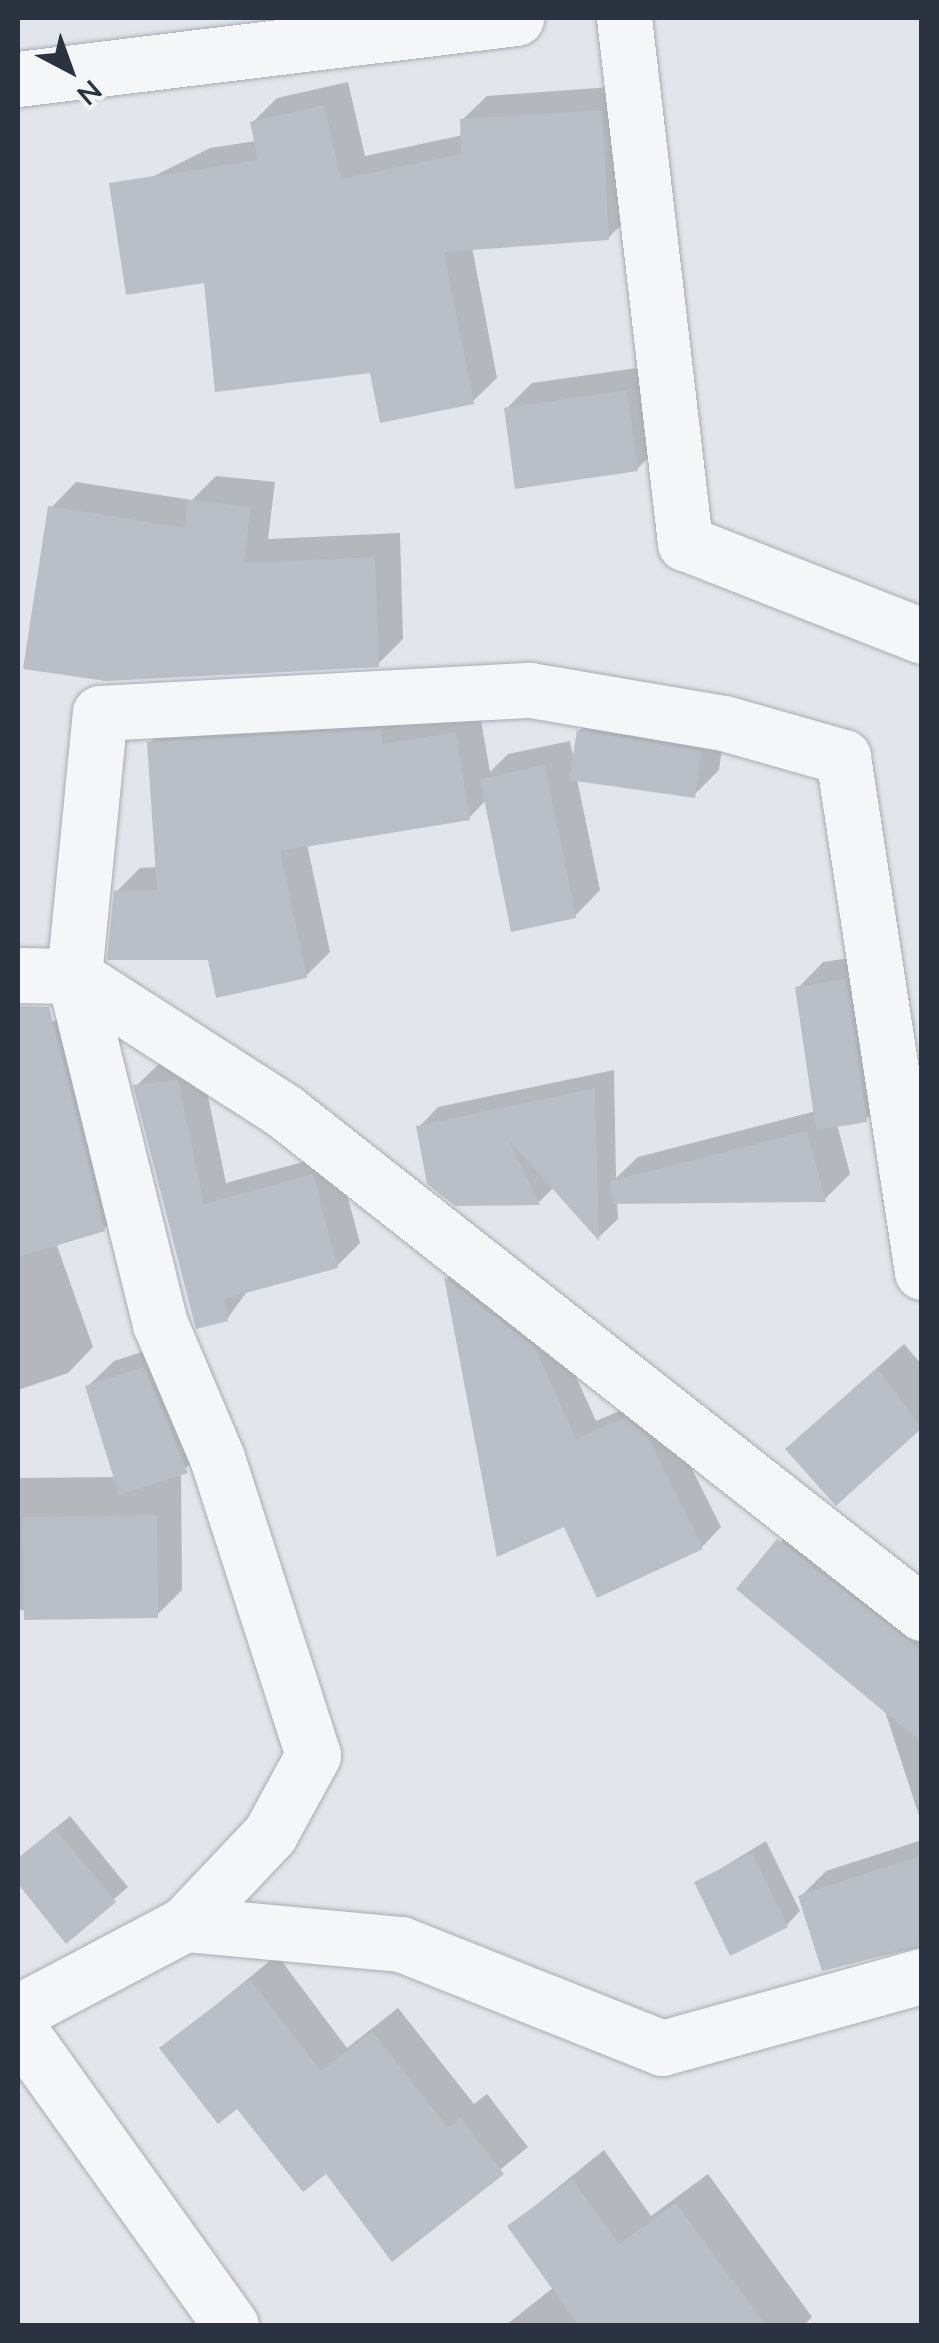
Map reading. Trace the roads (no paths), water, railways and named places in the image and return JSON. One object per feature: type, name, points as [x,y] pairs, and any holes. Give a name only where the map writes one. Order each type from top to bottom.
[{"type":"street","points":[[18,79],[516,18]]},
{"type":"street","points":[[624,18],[685,543],[922,636]]},
{"type":"street","points":[[18,2012],[186,1924],[270,1834],[313,1756],[217,1458],[160,1324],[74,976],[100,713],[530,690],[724,723],[842,757],[922,1272]]},
{"type":"street","points":[[18,976],[74,976],[299,1122],[922,1613]]},
{"type":"street","points":[[186,1924],[400,1944],[662,2048],[922,1976]]},
{"type":"street","points":[[18,2028],[231,2326]]}]
